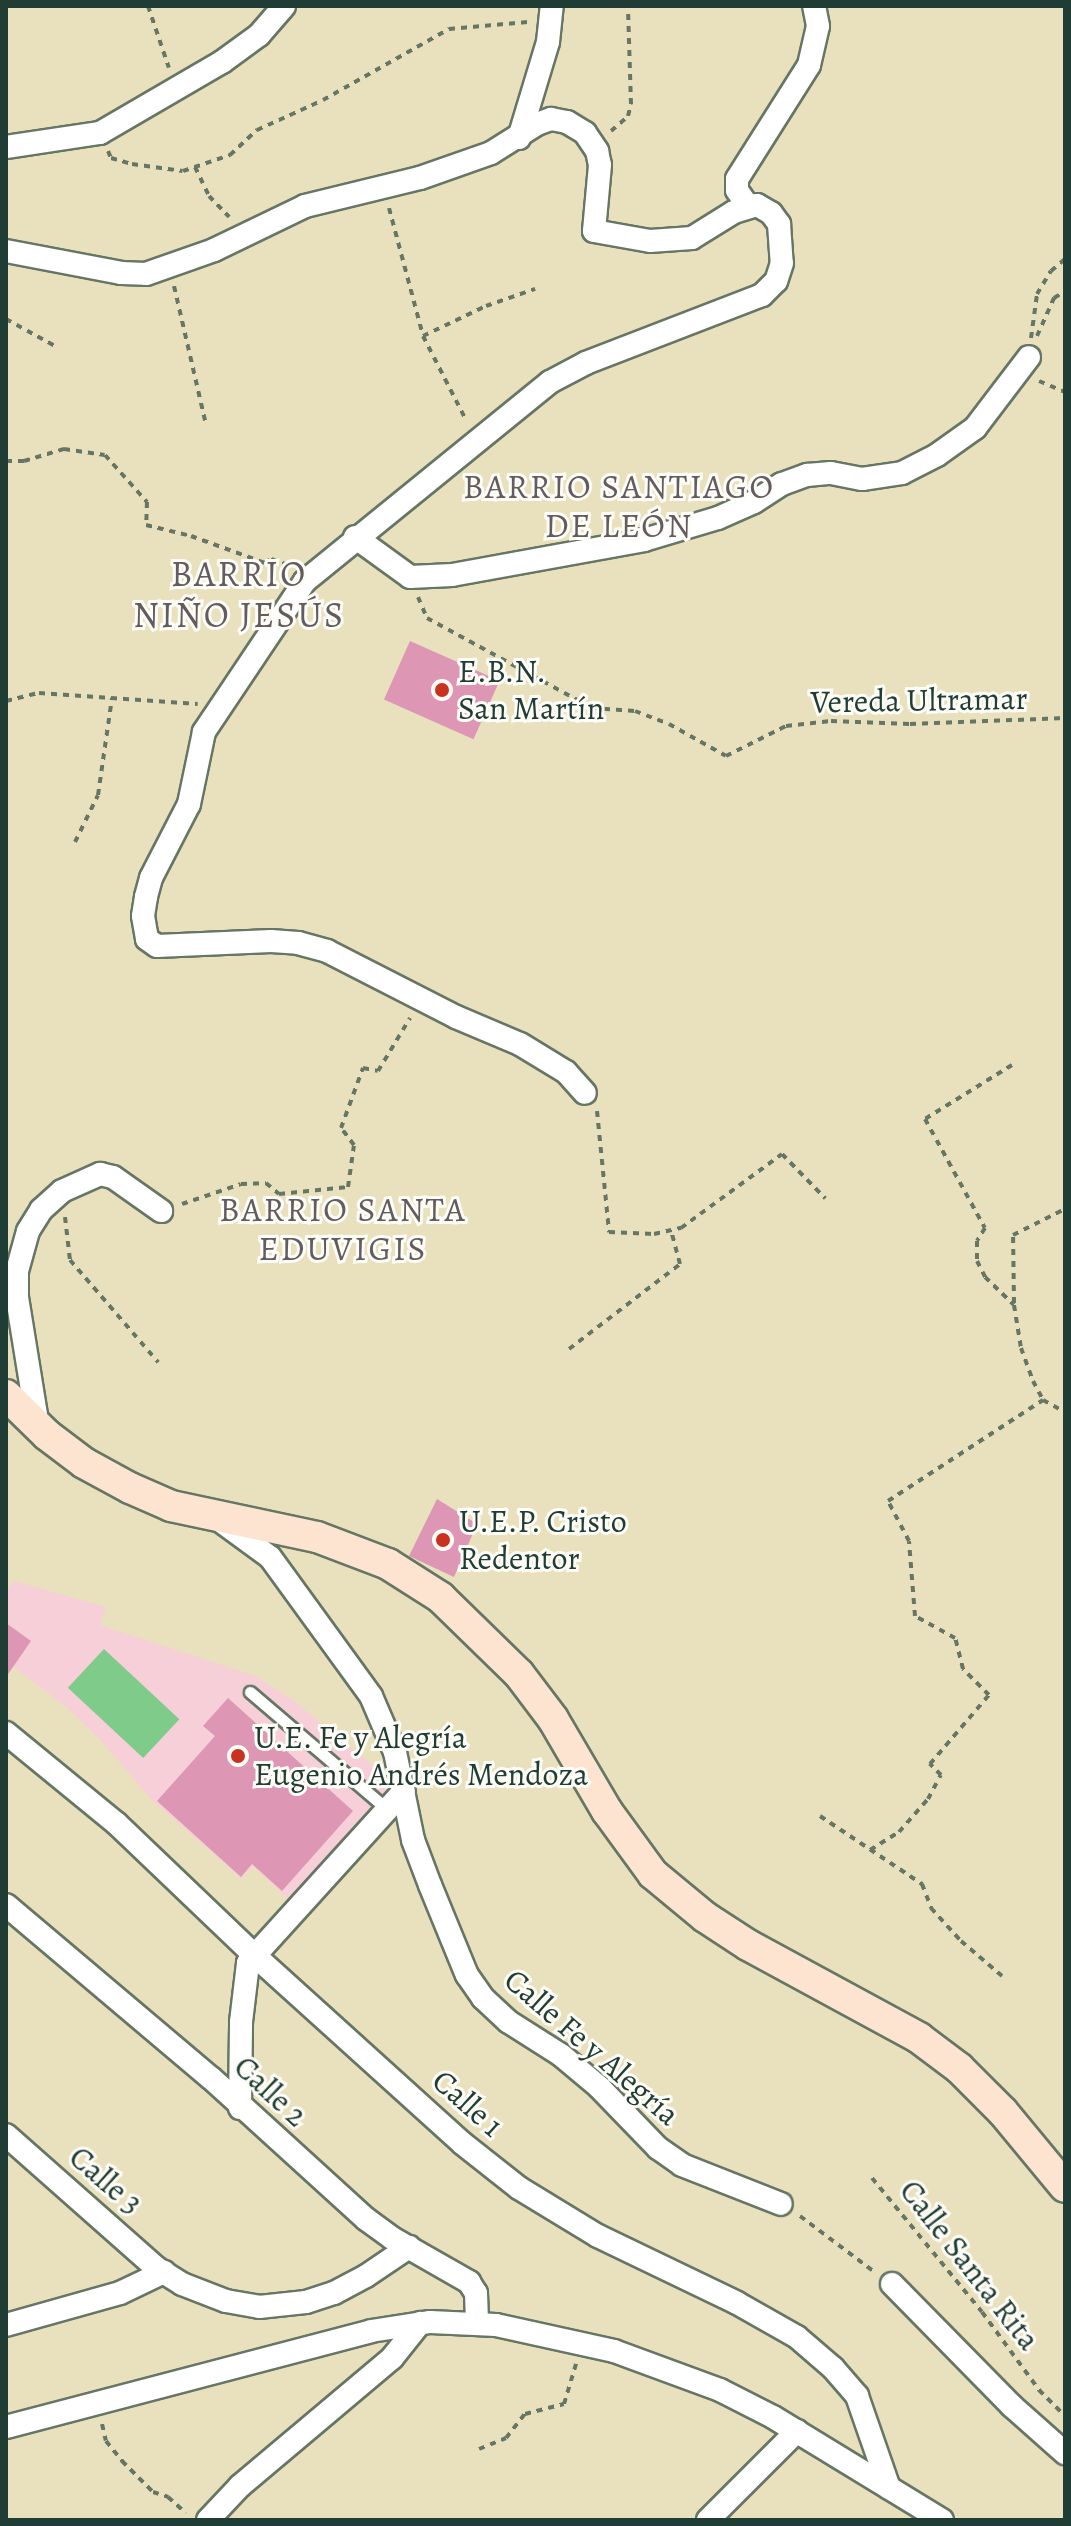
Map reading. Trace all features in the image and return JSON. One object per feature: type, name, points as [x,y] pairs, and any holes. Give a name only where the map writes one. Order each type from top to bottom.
[{"type":"main road","points":[[6,1395],[38,1428],[84,1463],[130,1488],[171,1506],[317,1537],[388,1564],[440,1597],[519,1674],[561,1731],[607,1811],[661,1882],[705,1917],[748,1945],[919,2038],[959,2068],[1003,2112],[1065,2187]]},
{"type":"street","points":[[6,147],[100,133],[259,35],[284,6]]},
{"type":"street","points":[[748,206],[737,190],[737,179],[809,65],[818,26],[814,6]]},
{"type":"street","points":[[519,138],[548,42],[551,13]]},
{"type":"street","points":[[6,251],[121,273],[146,274],[170,268],[305,206],[420,178],[491,153],[537,124],[551,119],[567,122],[585,133],[593,144],[600,165],[594,231],[650,241],[692,238],[748,206],[757,205],[771,213],[779,224],[783,243],[782,263],[776,281],[762,295],[574,369],[550,382],[312,573],[218,706],[204,732],[189,804],[151,878],[143,916],[147,939],[157,946],[298,943],[327,951],[546,1058],[566,1072],[585,1093]]},
{"type":"street","points":[[355,537],[410,577],[452,575],[644,540],[718,518],[754,502],[782,484],[807,475],[831,473],[862,479],[902,473],[937,455],[975,428],[1024,365]]},
{"type":"street","points":[[38,1428],[23,1354],[17,1271],[28,1231],[41,1210],[62,1191],[85,1178],[100,1174],[113,1177],[161,1211]]},
{"type":"street","name":"Calle Fe y Alegría","points":[[214,1516],[270,1557],[340,1649],[387,1727],[413,1840],[467,1975],[483,1998],[509,2022],[561,2055],[599,2087],[658,2148],[682,2165],[781,2204]]},
{"type":"street","name":"Calle 1","points":[[6,1733],[116,1823],[253,1954],[462,2143],[519,2188],[598,2236],[737,2303],[797,2337],[833,2368],[857,2396],[889,2488]]},
{"type":"street","points":[[240,2108],[241,2022],[246,1976],[253,1954],[404,1791]]},
{"type":"street","name":"Calle 2","points":[[6,1905],[211,2078],[240,2108],[366,2219],[469,2282],[476,2293],[477,2323]]},
{"type":"street","name":"Calle 3","points":[[6,2135],[164,2272],[226,2301],[282,2307],[334,2293],[409,2247]]},
{"type":"street","points":[[6,2325],[120,2293],[164,2272]]},
{"type":"street","points":[[892,2284],[1012,2406],[1065,2453]]},
{"type":"street","points":[[6,2427],[371,2331],[420,2323],[477,2323],[583,2343],[720,2390],[797,2431],[942,2520]]},
{"type":"street","points":[[208,2520],[240,2486],[392,2358],[420,2323]]},
{"type":"street","points":[[708,2520],[797,2431]]},
{"type":"lane","points":[[250,1692],[387,1809]]},
{"type":"path","points":[[148,6],[176,88]]},
{"type":"path","points":[[593,144],[628,116],[631,58],[628,6]]},
{"type":"path","points":[[100,133],[111,158],[183,171],[230,155],[257,130],[323,100],[449,29],[551,13]]},
{"type":"path","points":[[195,167],[209,196],[242,237]]},
{"type":"path","points":[[384,186],[423,336],[476,441]]},
{"type":"path","points":[[1024,365],[1037,294],[1051,271],[1065,259]]},
{"type":"path","points":[[170,268],[205,420]]},
{"type":"path","points":[[423,336],[486,306],[535,289]]},
{"type":"path","points":[[1024,365],[1054,298],[1065,291]]},
{"type":"path","points":[[6,319],[57,347]]},
{"type":"path","points":[[1024,365],[1065,392]]},
{"type":"path","points":[[6,461],[24,461],[64,449],[105,455],[147,502],[146,525],[191,536],[265,563],[271,559],[312,573]]},
{"type":"path","name":"Vereda Ultramar","points":[[410,577],[427,618],[592,708],[635,711],[669,724],[726,756],[786,726],[831,721],[910,724],[1065,718]]},
{"type":"path","points":[[6,701],[39,693],[218,706]]},
{"type":"path","points":[[75,842],[98,795],[112,698]]},
{"type":"path","points":[[161,1211],[241,1184],[266,1183],[279,1194],[348,1187],[354,1145],[341,1128],[363,1068],[378,1071],[422,998]]},
{"type":"path","points":[[1012,1065],[925,1119],[985,1228],[977,1241],[977,1261],[985,1277],[1014,1305]]},
{"type":"path","points":[[585,1093],[599,1115],[609,1232],[654,1234],[681,1228],[782,1154],[825,1198]]},
{"type":"path","points":[[62,1191],[70,1260],[158,1362]]},
{"type":"path","points":[[1065,1209],[1013,1235],[1014,1305],[1021,1348],[1043,1400],[1065,1412]]},
{"type":"path","points":[[569,1349],[680,1264],[671,1230]]},
{"type":"path","points":[[870,1850],[899,1832],[928,1799],[941,1775],[930,1764],[989,1695],[963,1669],[955,1638],[915,1616],[909,1541],[888,1501],[1043,1400]]},
{"type":"path","points":[[820,1816],[922,1884],[931,1908],[961,1941],[1002,1976]]},
{"type":"path","name":"Calle Santa Rita","points":[[872,2178],[982,2312],[1039,2390],[1065,2416]]},
{"type":"path","points":[[781,2204],[824,2230],[892,2284]]},
{"type":"path","points":[[479,2449],[506,2438],[525,2414],[564,2404],[583,2343]]},
{"type":"path","points":[[96,2402],[106,2441],[122,2461],[153,2492],[168,2497],[195,2520]]},
{"type":"shaded area","name":"U.E. Fe y Alegría Eugenio Andrés Mendoza","points":[[14,1581],[106,1607],[100,1625],[255,1676],[293,1700],[382,1773],[394,1788],[288,1899],[253,1866],[241,1878],[153,1801],[100,1740],[66,1707],[6,1661],[6,1592]]},
{"type":"green space","points":[[104,1649],[179,1719],[143,1758],[68,1688]]},
{"type":"building","name":"E.B.N. San Martín","points":[[410,641],[500,681],[473,739],[384,699]]},
{"type":"building","name":"U.E.P. Cristo Redentor","points":[[437,1499],[477,1524],[454,1577],[409,1556]]},
{"type":"building","points":[[6,1623],[31,1641],[6,1677]]},
{"type":"building","points":[[228,1698],[353,1811],[282,1891],[252,1864],[241,1877],[157,1801],[215,1736],[203,1726]]},
{"type":"place","name":"E.B.N. San Martín","points":[[442,690]]},
{"type":"place","name":"U.E.P. Cristo Redentor","points":[[443,1540]]},
{"type":"place","name":"U.E. Fe y Alegría Eugenio Andrés Mendoza","points":[[238,1756]]},
{"type":"district","name":"BARRIO SANTIAGO DE LEÓN","points":[[619,506]]},
{"type":"district","name":"BARRIO NIÑO JESÚS","points":[[239,594]]},
{"type":"district","name":"BARRIO SANTA EDUVIGIS","points":[[343,1228]]}]
